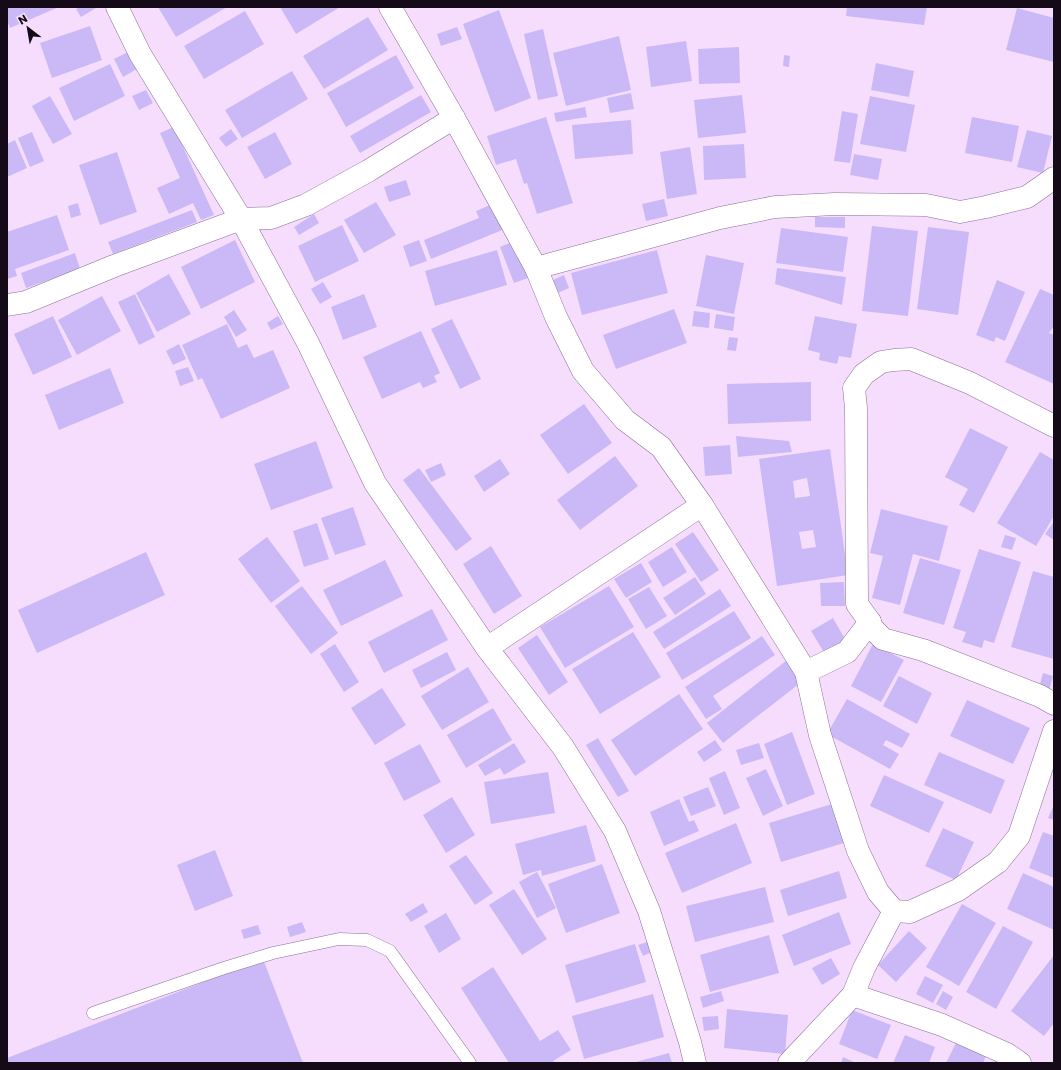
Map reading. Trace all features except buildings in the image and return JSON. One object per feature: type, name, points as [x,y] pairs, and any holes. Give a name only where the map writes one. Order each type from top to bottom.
[{"type":"street","points":[[117,7],[140,54],[241,219],[308,343],[376,483],[488,648],[563,747],[615,832],[649,911],[690,1042],[695,1063]]},
{"type":"street","points":[[390,7],[454,118],[536,268],[556,317],[582,371],[625,420],[661,447],[702,505],[806,672],[820,735],[858,851],[878,892],[894,910],[910,912],[958,890],[998,862],[1019,836],[1054,731]]},
{"type":"street","points":[[7,305],[26,302],[114,266],[241,219],[271,218],[306,205],[368,171],[454,118]]},
{"type":"street","points":[[536,268],[720,218],[775,208],[835,204],[926,205],[960,212],[1027,197],[1054,178]]},
{"type":"street","points":[[1054,426],[970,383],[910,359],[881,362],[864,374],[854,388],[856,408],[857,604],[870,622],[872,628],[883,639],[923,650],[1040,696],[1054,704]]},
{"type":"street","points":[[488,648],[702,505]]},
{"type":"street","points":[[806,672],[847,652],[870,622]]},
{"type":"street","points":[[789,1063],[853,995],[864,968],[894,910]]},
{"type":"street","points":[[853,995],[942,1025],[1007,1054],[1020,1063]]},
{"type":"lane","points":[[93,1013],[224,968],[273,953],[339,939],[367,940],[390,951],[470,1063]]}]
